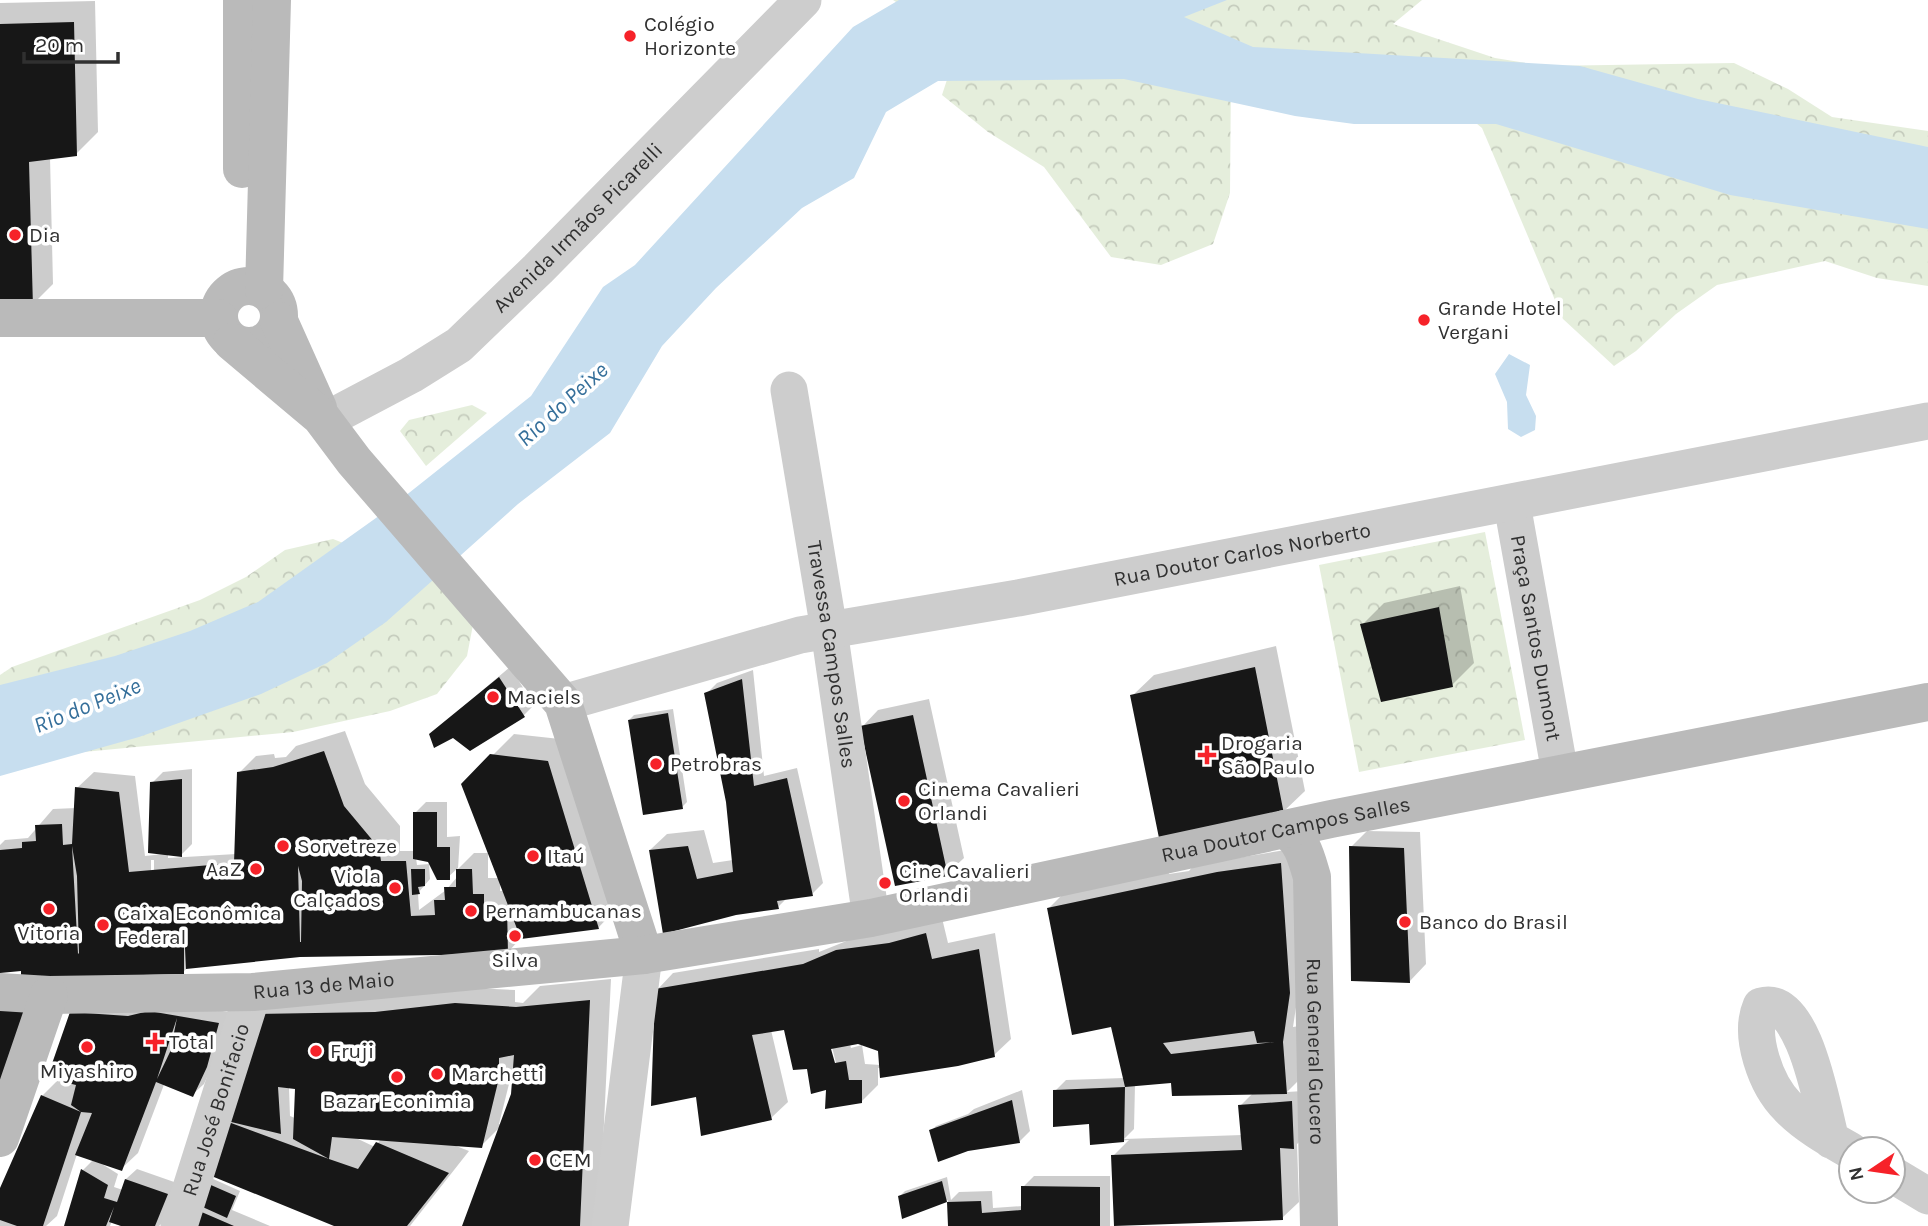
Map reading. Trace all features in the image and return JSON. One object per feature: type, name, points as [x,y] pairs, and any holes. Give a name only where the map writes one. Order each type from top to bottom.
[{"type":"street","points":[[0,318],[225,330],[256,346],[267,341],[242,0]]},
{"type":"street","points":[[271,0],[262,299],[323,419],[354,461],[563,704],[644,955],[610,1226]]},
{"type":"street","name":"Avenida Irmãos Picarelli","points":[[323,419],[411,375],[459,345],[538,270],[803,0]]},
{"type":"street","points":[[262,299],[222,300],[225,330],[323,419]]},
{"type":"street","name":"Travessa Campos Salles","points":[[789,390],[829,630],[871,918]]},
{"type":"street","name":"Rua Doutor Carlos Norberto","points":[[563,704],[787,639],[829,630],[1018,598],[1928,421]]},
{"type":"street","name":"Praça Santos Dumont","points":[[1512,504],[1560,774]]},
{"type":"street","name":"Rua Doutor Campos Salles","points":[[644,955],[871,918],[1331,819],[1928,702]]},
{"type":"street","name":"Rua General Gucero","points":[[1311,877],[1331,819]]},
{"type":"street","name":"Rua General Gucero","points":[[1285,829],[1295,836],[1304,850],[1311,877],[1318,1226]]},
{"type":"street","name":"Rua 13 de Maio","points":[[0,992],[50,995],[253,992],[644,955]]},
{"type":"street","name":"Rua José Bonifacio","points":[[179,1226],[253,992]]},
{"type":"street","points":[[0,1138],[50,995]]},
{"type":"street","points":[[1907,1183],[1928,1196]]},
{"type":"green space","points":[[893,0],[1422,0],[1393,24],[1495,58],[1545,66],[1734,63],[1788,89],[1832,117],[1928,131],[1928,286],[1877,278],[1825,261],[1717,285],[1676,314],[1636,351],[1614,366],[1563,319],[1482,128],[1436,90],[1231,69],[1230,193],[1213,244],[1161,265],[1111,257],[1044,167],[988,132],[942,95],[959,43]]},
{"type":"green space","points":[[472,405],[487,413],[426,466],[400,431],[409,420]]},
{"type":"green space","points":[[1485,532],[1525,740],[1359,772],[1319,565]]},
{"type":"green space","points":[[333,539],[437,580],[476,609],[467,656],[437,694],[390,711],[293,732],[0,760],[0,675],[12,667],[200,600],[246,577],[285,550]]},
{"type":"water","name":"Rio do Peixe","points":[[899,0],[1227,0],[1184,17],[1253,47],[1580,66],[1698,99],[1928,147],[1928,229],[1730,195],[1496,124],[1354,124],[1295,116],[1124,79],[938,81],[886,112],[854,178],[802,208],[716,288],[662,346],[610,433],[518,504],[386,622],[327,663],[261,694],[139,737],[0,776],[0,685],[115,656],[190,631],[258,602],[390,508],[531,396],[603,287],[635,265],[853,27]]},
{"type":"water","points":[[1509,354],[1530,365],[1526,395],[1536,416],[1535,430],[1521,437],[1508,429],[1507,402],[1495,374]]},
{"type":"building","name":"Dia","points":[[74,22],[77,156],[29,162],[33,307],[0,307],[0,24]]},
{"type":"building","points":[[1439,607],[1453,687],[1381,702],[1360,624]]},
{"type":"building","name":"Drogaria São Paulo","points":[[1255,667],[1284,814],[1159,838],[1130,695]]},
{"type":"building","name":"Maciels","points":[[499,677],[525,717],[470,751],[453,738],[434,748],[429,734]]},
{"type":"building","points":[[742,679],[754,786],[787,778],[813,896],[777,901],[779,909],[736,915],[663,934],[649,850],[688,846],[697,879],[733,872],[726,802],[704,693]]},
{"type":"building","name":"Petrobras","points":[[668,713],[683,809],[643,815],[628,720]]},
{"type":"building","name":"Cinema Cavalieri Orlandi","points":[[913,715],[948,876],[895,886],[860,726]]},
{"type":"building","points":[[324,751],[344,806],[379,848],[381,861],[406,861],[411,916],[435,915],[434,900],[445,900],[444,887],[456,887],[456,869],[472,869],[473,894],[484,894],[484,907],[507,907],[508,954],[300,957],[186,969],[184,927],[184,974],[21,978],[21,971],[0,973],[0,850],[22,848],[22,842],[36,841],[35,825],[62,824],[63,845],[72,844],[75,787],[119,792],[129,872],[234,863],[237,772],[273,767]],"holes":[[[72,846],[77,876],[78,954]],[[298,866],[302,881],[301,942],[300,942]]]},
{"type":"building","name":"Itaú","points":[[490,754],[548,761],[599,929],[521,939],[461,784]]},
{"type":"building","points":[[182,779],[182,857],[148,853],[150,782]]},
{"type":"building","points":[[413,812],[437,812],[437,847],[450,847],[450,880],[437,880],[428,862],[413,859]]},
{"type":"building","points":[[1349,846],[1404,848],[1410,983],[1351,981]]},
{"type":"building","points":[[1281,863],[1290,993],[1283,1042],[1287,1094],[1172,1096],[1171,1083],[1125,1087],[1111,1027],[1072,1035],[1047,908],[1217,872]],"holes":[[[1254,1031],[1257,1043],[1275,1042],[1171,1054],[1163,1043]]]},
{"type":"building","points":[[411,869],[425,869],[425,886],[418,887],[420,894],[412,895]]},
{"type":"building","points":[[926,933],[932,959],[979,949],[995,1057],[958,1066],[880,1078],[878,1051],[858,1044],[831,1049],[835,1063],[846,1061],[849,1080],[862,1080],[862,1103],[825,1109],[826,1090],[811,1094],[807,1069],[793,1070],[784,1030],[752,1035],[772,1120],[701,1136],[696,1097],[651,1106],[655,989],[803,964],[836,950],[889,943]]},
{"type":"building","points":[[590,1000],[580,1226],[462,1226],[511,1094],[514,1055],[499,1058],[499,1078],[482,1148],[332,1137],[329,1159],[293,1139],[295,1089],[278,1087],[281,1134],[223,1120],[256,1014],[375,1012],[455,1003],[516,1007]]},
{"type":"building","points":[[29,1009],[0,1099],[0,1010]]},
{"type":"building","points":[[149,1011],[219,1023],[207,1067],[193,1097],[156,1082],[122,1171],[75,1155],[92,1113],[81,1112],[71,1105],[76,1085],[47,1078],[70,1012],[128,1016]],"holes":[[[177,1018],[170,1052],[157,1079]]]},
{"type":"building","points":[[1125,1087],[1124,1142],[1090,1145],[1089,1124],[1053,1127],[1053,1090]]},
{"type":"building","points":[[41,1095],[81,1112],[43,1226],[17,1226],[0,1220],[0,1188]]},
{"type":"building","points":[[1012,1100],[1020,1143],[968,1151],[938,1162],[929,1130]]},
{"type":"building","points":[[1292,1101],[1294,1149],[1280,1148],[1283,1220],[1114,1226],[1111,1155],[1242,1150],[1238,1105]]},
{"type":"building","points":[[223,1120],[358,1169],[376,1142],[449,1173],[407,1226],[334,1226],[209,1175]]},
{"type":"building","points":[[81,1169],[108,1185],[104,1198],[117,1202],[125,1179],[168,1194],[155,1226],[121,1226],[109,1222],[114,1207],[106,1226],[64,1226]]},
{"type":"building","points":[[942,1181],[947,1202],[902,1219],[898,1196]]},
{"type":"building","points":[[204,1182],[236,1196],[227,1218],[196,1204]]},
{"type":"building","points":[[1021,1186],[1100,1187],[1100,1226],[948,1226],[947,1202],[981,1201],[982,1213],[1021,1210]]},
{"type":"building","points":[[190,1207],[234,1226],[185,1226]]},
{"type":"place","name":"Colégio Horizonte","points":[[630,36]]},
{"type":"place","name":"Dia","points":[[15,235]]},
{"type":"place","name":"Grande Hotel Vergani","points":[[1424,320]]},
{"type":"place","name":"Maciels","points":[[493,697]]},
{"type":"place","name":"Drogaria São Paulo","points":[[1207,755]]},
{"type":"place","name":"Petrobras","points":[[656,764]]},
{"type":"place","name":"Cinema Cavalieri Orlandi","points":[[904,801]]},
{"type":"place","name":"Sorvetreze","points":[[283,846]]},
{"type":"place","name":"Itaú","points":[[533,856]]},
{"type":"place","name":"AaZ","points":[[256,869]]},
{"type":"place","name":"Cine Cavalieri Orlandi","points":[[885,883]]},
{"type":"place","name":"Viola Calçados","points":[[395,888]]},
{"type":"place","name":"Vitoria","points":[[49,909]]},
{"type":"place","name":"Pernambucanas","points":[[471,911]]},
{"type":"place","name":"Banco do Brasil","points":[[1405,922]]},
{"type":"place","name":"Caixa Econômica Federal","points":[[103,925]]},
{"type":"place","name":"Silva","points":[[515,936]]},
{"type":"place","name":"Total","points":[[155,1042]]},
{"type":"place","name":"Miyashiro","points":[[87,1047]]},
{"type":"place","name":"Fruji","points":[[316,1051]]},
{"type":"place","name":"Marchetti","points":[[437,1074]]},
{"type":"place","name":"Bazar Econimia","points":[[397,1077]]},
{"type":"place","name":"CEM","points":[[535,1160]]}]
